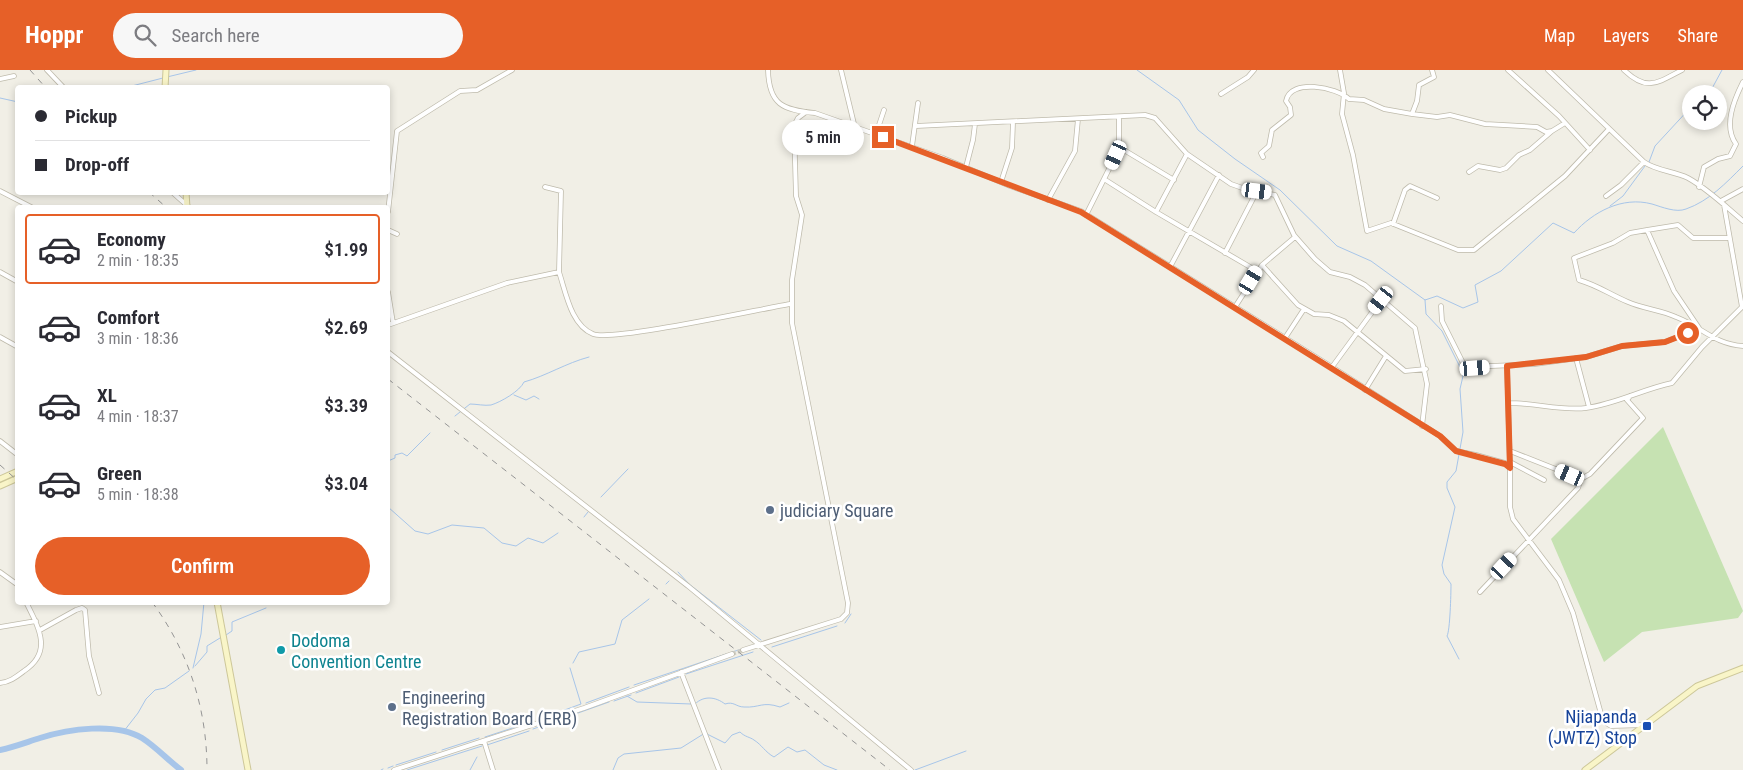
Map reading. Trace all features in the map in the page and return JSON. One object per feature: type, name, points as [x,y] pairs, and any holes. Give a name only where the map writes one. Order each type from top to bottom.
[{"type":"main road","points":[[165,85],[166,73]]},
{"type":"main road","points":[[0,479],[15,472]]},
{"type":"main road","points":[[0,486],[15,479]]},
{"type":"main road","points":[[218,605],[248,770]]},
{"type":"main road","points":[[1585,770],[1698,686],[1743,668]]},
{"type":"street","points":[[46,70],[61,85]]},
{"type":"street","points":[[390,194],[397,131],[460,91],[477,90],[512,70]]},
{"type":"street","points":[[768,70],[768,86],[775,101],[785,107],[815,113],[912,146],[1086,215],[1332,367],[1445,440],[1456,451],[1505,464],[1510,468]]},
{"type":"street","points":[[841,70],[855,128]]},
{"type":"street","points":[[1221,94],[1248,77],[1254,70]]},
{"type":"street","points":[[1340,70],[1344,93],[1342,114],[1353,155],[1364,224],[1367,232],[1393,224],[1458,250],[1474,250],[1556,184],[1609,129]]},
{"type":"street","points":[[1412,114],[1417,101],[1419,85],[1434,77],[1432,70]]},
{"type":"street","points":[[1509,70],[1565,123],[1590,150]]},
{"type":"street","points":[[1548,70],[1644,162],[1650,166],[1689,178],[1721,201],[1743,221]]},
{"type":"street","points":[[1624,70],[1638,83],[1649,84],[1668,78],[1682,70]]},
{"type":"street","points":[[1668,70],[1668,78]]},
{"type":"street","points":[[0,79],[14,76]]},
{"type":"street","points":[[1699,186],[1704,167],[1718,159],[1730,156],[1736,144],[1731,133],[1731,119],[1743,82]]},
{"type":"street","points":[[1263,157],[1260,154],[1269,146],[1272,130],[1291,115],[1290,107],[1286,101],[1290,90],[1311,86],[1344,93],[1349,99],[1364,100],[1384,109],[1437,117],[1450,115],[1480,123],[1537,127],[1546,132],[1552,131]]},
{"type":"street","points":[[912,146],[918,103]]},
{"type":"street","points":[[876,134],[884,110]]},
{"type":"street","points":[[744,650],[841,619],[847,613],[848,603],[792,323],[790,304],[796,242],[802,215],[796,196],[794,126],[798,118],[806,112]]},
{"type":"street","points":[[916,126],[1150,115],[1187,154],[1219,175],[1238,187],[1275,195],[1295,237],[1322,266],[1330,272],[1357,280],[1374,292],[1415,328],[1426,370],[1426,400],[1422,426]]},
{"type":"street","points":[[1086,215],[1119,147],[1119,117]]},
{"type":"street","points":[[1048,200],[1075,150],[1078,119]]},
{"type":"street","points":[[1001,182],[1012,148],[1013,122]]},
{"type":"street","points":[[1469,172],[1478,166],[1500,170],[1506,168],[1518,155],[1530,150],[1552,131],[1565,123]]},
{"type":"street","points":[[966,167],[975,124]]},
{"type":"street","points":[[1119,147],[1174,180]]},
{"type":"street","points":[[1156,212],[1187,154]]},
{"type":"street","points":[[1606,196],[1621,185],[1644,162]]},
{"type":"street","points":[[1170,267],[1219,175]]},
{"type":"street","points":[[1104,179],[1257,271]]},
{"type":"street","points":[[1393,224],[1406,190],[1410,186],[1437,198]]},
{"type":"street","points":[[545,187],[561,192],[559,272],[574,316],[583,328],[594,335],[609,337],[790,304]]},
{"type":"street","points":[[1721,201],[1743,189]]},
{"type":"street","points":[[0,191],[27,205]]},
{"type":"street","points":[[1225,253],[1257,191]]},
{"type":"street","points":[[175,195],[186,205]]},
{"type":"street","points":[[1509,403],[1552,405],[1562,408],[1588,407],[1630,396],[1656,386],[1672,383],[1712,337],[1743,307],[1724,205]]},
{"type":"street","points":[[1729,238],[1693,238],[1678,225],[1630,233],[1613,243],[1574,258],[1578,280],[1596,285],[1628,302],[1675,316],[1726,344],[1743,346]]},
{"type":"street","points":[[1647,230],[1674,291],[1699,328]]},
{"type":"street","points":[[390,231],[397,234]]},
{"type":"street","points":[[1235,307],[1262,264],[1295,237]]},
{"type":"street","points":[[1262,264],[1304,309],[1314,314],[1337,318],[1405,370],[1426,370]]},
{"type":"street","points":[[0,272],[15,280]]},
{"type":"street","points":[[390,324],[507,283],[559,272]]},
{"type":"street","points":[[1332,367],[1381,300]]},
{"type":"street","points":[[390,304],[393,323]]},
{"type":"street","points":[[1440,306],[1442,321],[1464,366],[1475,368],[1576,358],[1622,346],[1665,342],[1699,328]]},
{"type":"street","points":[[1285,338],[1304,309]]},
{"type":"street","points":[[0,338],[15,346]]},
{"type":"street","points":[[390,354],[688,586],[911,770]]},
{"type":"street","points":[[1365,390],[1386,356]]},
{"type":"street","points":[[1576,358],[1588,407]]},
{"type":"street","points":[[1507,366],[1511,513],[1529,540],[1554,570],[1573,613],[1603,720],[1611,726],[1646,725]]},
{"type":"street","points":[[1480,592],[1578,488],[1581,479],[1590,474],[1643,418],[1627,400],[1630,396]]},
{"type":"street","points":[[0,441],[15,453]]},
{"type":"street","points":[[1510,451],[1581,479]]},
{"type":"street","points":[[1510,462],[1544,480]]},
{"type":"street","points":[[0,572],[15,583]]},
{"type":"street","points":[[0,683],[9,682],[36,662],[41,649],[40,630],[28,605]]},
{"type":"street","points":[[40,630],[76,610],[82,608],[85,610],[90,656],[99,693]]},
{"type":"street","points":[[0,626],[36,621]]},
{"type":"street","points":[[394,770],[584,708],[732,654]]},
{"type":"street","points":[[681,672],[718,770]]},
{"type":"street","points":[[484,741],[493,770]]},
{"type":"green space","points":[[1663,427],[1743,611],[1738,618],[1642,632],[1604,662],[1551,539]]},
{"type":"waterway","points":[[167,77],[196,70]]},
{"type":"waterway","points":[[1137,70],[1179,100],[1198,130],[1235,159],[1280,190],[1337,246],[1371,261],[1425,300],[1437,296],[1463,308],[1478,302],[1475,285],[1501,271],[1553,223],[1574,233],[1599,212],[1630,202],[1652,204],[1673,210],[1686,209],[1710,196],[1743,166]]},
{"type":"waterway","points":[[1714,85],[1722,70]]},
{"type":"waterway","points":[[136,85],[163,78]]},
{"type":"waterway","points":[[0,98],[15,101]]},
{"type":"waterway","points":[[1649,162],[1655,146],[1682,117]]},
{"type":"waterway","points":[[1610,206],[1623,196],[1645,166]]},
{"type":"waterway","points":[[1425,300],[1426,314],[1442,331],[1463,376],[1460,389],[1463,432],[1456,471],[1447,482],[1447,488],[1455,507],[1442,565],[1444,574],[1451,584],[1450,620],[1447,636],[1459,659]]},
{"type":"waterway","points":[[455,416],[470,404],[495,404],[505,399],[524,382],[589,357]]},
{"type":"waterway","points":[[514,395],[526,400],[534,396],[539,399]]},
{"type":"waterway","points":[[390,460],[395,458],[395,455],[402,453],[407,456],[430,433]]},
{"type":"waterway","points":[[601,497],[628,469]]},
{"type":"waterway","points":[[390,509],[415,531],[428,534],[452,525],[484,528],[502,543],[516,546],[528,538],[543,543],[558,533]]},
{"type":"waterway","points":[[584,517],[588,512]]},
{"type":"waterway","points":[[678,572],[689,584],[761,640]]},
{"type":"waterway","points":[[666,584],[669,581]]},
{"type":"waterway","points":[[573,663],[579,652],[615,644],[622,620],[649,599]]},
{"type":"waterway","points":[[193,668],[201,634],[204,605]]},
{"type":"waterway","points":[[226,635],[232,631],[232,622],[266,608]]},
{"type":"waterway","points":[[845,623],[851,614]]},
{"type":"waterway","points":[[772,647],[837,626]]},
{"type":"waterway","points":[[195,666],[207,652],[207,646],[220,638]]},
{"type":"waterway","points":[[732,652],[742,649]]},
{"type":"waterway","points":[[686,674],[753,652]]},
{"type":"waterway","points":[[634,685],[726,654]]},
{"type":"waterway","points":[[540,719],[581,704],[570,668]]},
{"type":"waterway","points":[[124,731],[146,699],[155,690],[165,688],[189,671]]},
{"type":"waterway","points":[[636,693],[679,677]]},
{"type":"waterway","points":[[586,703],[629,687]]},
{"type":"waterway","points":[[614,701],[631,695]]},
{"type":"waterway","points":[[627,696],[637,702],[691,704]]},
{"type":"waterway","points":[[695,704],[706,698],[744,707],[765,705],[780,707],[789,703]]},
{"type":"waterway","points":[[533,729],[609,702]]},
{"type":"waterway","points":[[485,737],[534,721]]},
{"type":"waterway","points":[[0,750],[64,732],[92,729],[119,730],[142,738],[181,770]]},
{"type":"waterway","points":[[487,745],[529,731]]},
{"type":"waterway","points":[[613,770],[618,758],[624,754],[681,748],[705,733],[725,743],[732,735],[740,732],[757,742],[774,757],[788,747],[797,752],[805,750],[824,765],[837,770]]},
{"type":"waterway","points":[[442,750],[479,738]]},
{"type":"waterway","points":[[407,770],[482,746]]},
{"type":"waterway","points":[[915,770],[966,751]]},
{"type":"waterway","points":[[396,765],[436,752]]},
{"type":"waterway","points":[[470,770],[477,757]]},
{"type":"waterway","points":[[388,768],[393,766]]},
{"type":"tunnel","points":[[732,654],[743,650]]},
{"type":"railway","points":[[30,70],[43,85]]},
{"type":"railway","points":[[152,195],[164,205]]},
{"type":"railway","points":[[390,381],[890,770]]},
{"type":"railway","points":[[0,465],[15,478]]},
{"type":"railway","points":[[154,605],[176,641],[186,661],[193,682],[204,725],[207,770]]},
{"type":"place","name":"judiciary Square","points":[[770,510]]},
{"type":"place","name":"Dodoma Convention Centre","points":[[281,650]]},
{"type":"place","name":"Engineering Registration Board (ERB)","points":[[392,707]]},
{"type":"place","name":"Njiapanda (JWTZ) Stop","points":[[1647,726]]},
{"type":"route","points":[[883,137],[943,158],[1010,186],[1061,203],[1081,212],[1332,367],[1440,436],[1454,450],[1505,464],[1510,468],[1510,407],[1507,366],[1586,357],[1611,348],[1665,342],[1688,333]]}]
